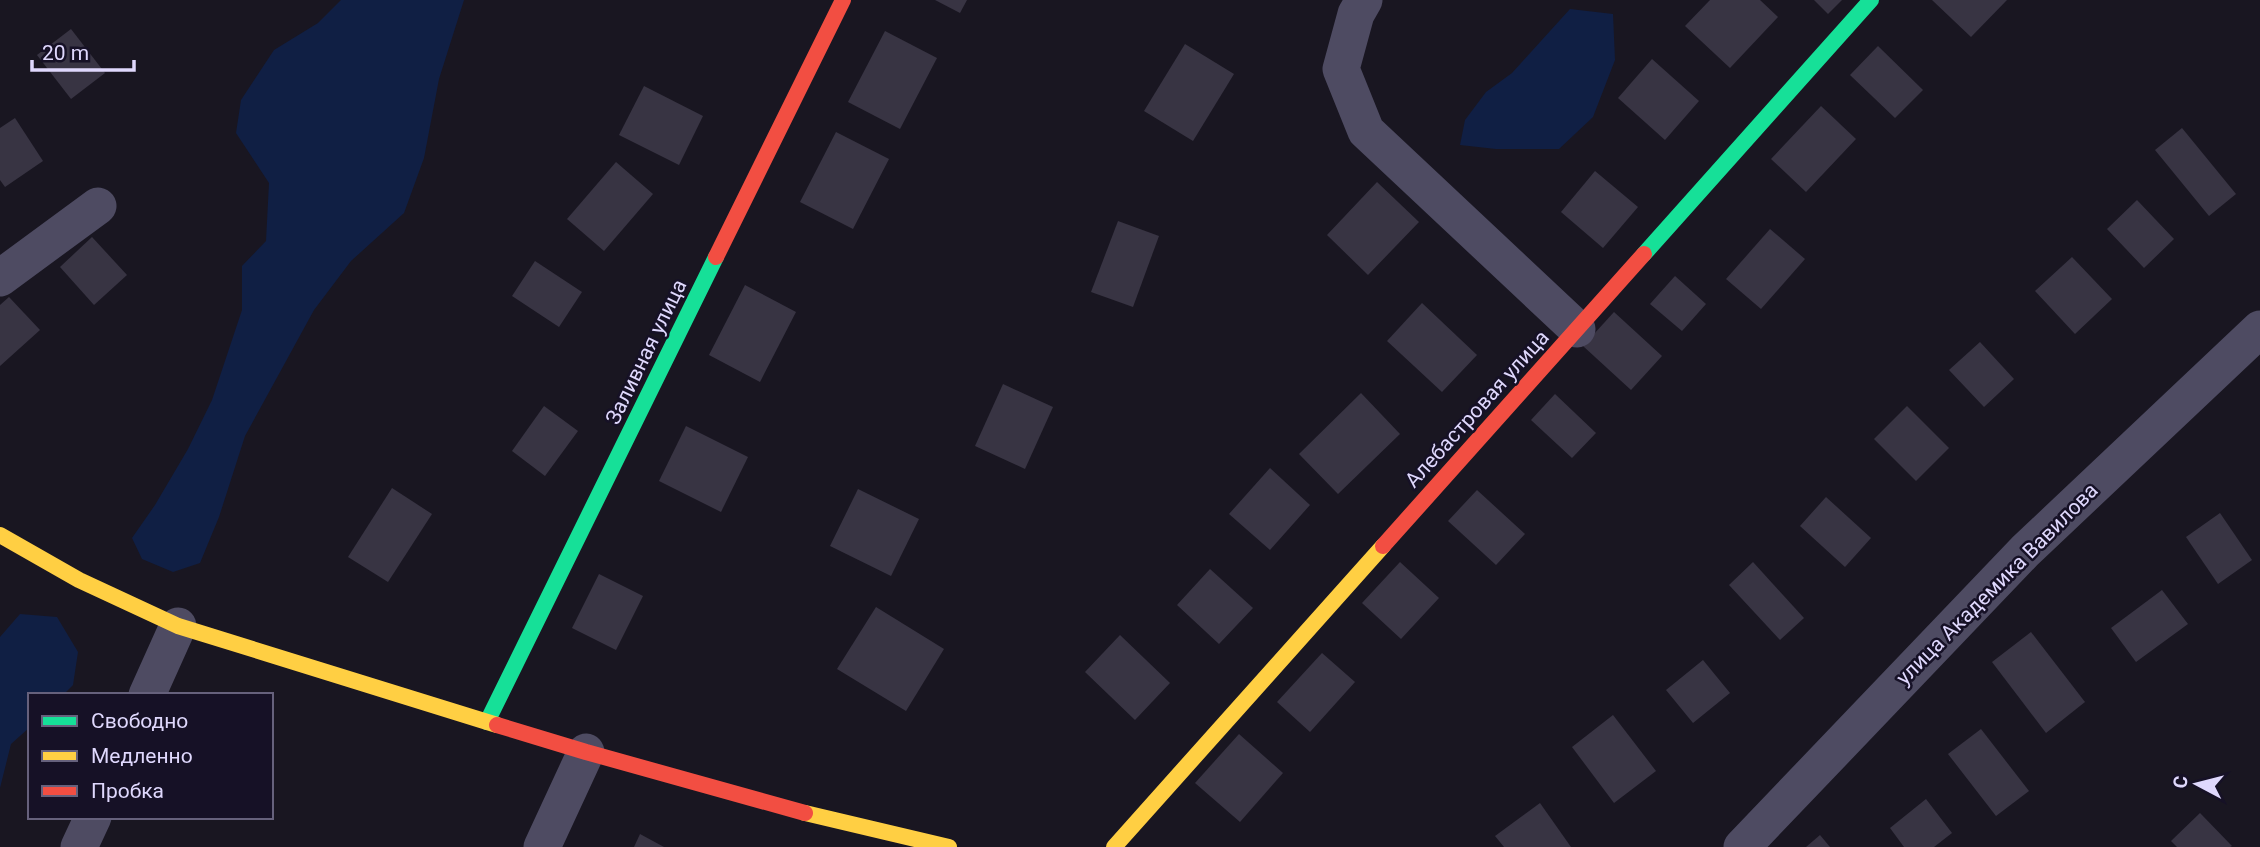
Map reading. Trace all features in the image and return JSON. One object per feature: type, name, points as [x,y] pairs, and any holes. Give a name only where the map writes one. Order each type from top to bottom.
[{"type":"street","name":"Заливная улица","points":[[487,722],[843,0]]},
{"type":"street","points":[[1364,0],[1356,13],[1341,69],[1366,131],[1577,329]]},
{"type":"street","name":"Алебастровая улица","points":[[1114,847],[1871,0]]},
{"type":"street","points":[[0,278],[97,205]]},
{"type":"street","name":"улица Академика Вавилова","points":[[1742,847],[2025,551],[2260,329]]},
{"type":"street","points":[[0,535],[79,580],[178,625],[586,752],[792,810],[949,847]]},
{"type":"street","points":[[148,693],[178,625]]},
{"type":"street","points":[[542,847],[586,752]]},
{"type":"street","points":[[79,847],[92,819]]},
{"type":"water","points":[[341,0],[464,0],[439,79],[424,158],[404,213],[351,261],[314,310],[245,436],[219,517],[200,563],[173,572],[142,559],[132,538],[188,449],[212,400],[242,310],[242,266],[266,241],[269,183],[236,133],[241,100],[274,50],[318,23]]},
{"type":"water","points":[[1570,9],[1613,14],[1615,60],[1593,117],[1559,149],[1496,149],[1460,145],[1465,120],[1486,92],[1512,73]]},
{"type":"water","points":[[20,614],[57,617],[78,652],[73,685],[65,693],[28,693],[28,729],[11,744],[0,788],[0,637]]},
{"type":"building","points":[[935,0],[967,0],[960,13]]},
{"type":"building","points":[[1710,0],[1760,0],[1778,17],[1730,68],[1685,26]]},
{"type":"building","points":[[1814,0],[1842,0],[1828,14]]},
{"type":"building","points":[[1932,0],[2007,0],[1971,37]]},
{"type":"building","points":[[71,29],[105,73],[71,99],[37,55]]},
{"type":"building","points":[[885,31],[937,58],[900,129],[848,102]]},
{"type":"building","points":[[1185,44],[1234,74],[1193,141],[1144,111]]},
{"type":"building","points":[[1878,46],[1923,90],[1895,118],[1850,75]]},
{"type":"building","points":[[1652,59],[1699,101],[1665,140],[1618,98]]},
{"type":"building","points":[[644,86],[703,116],[679,165],[619,135]]},
{"type":"building","points":[[1821,106],[1856,139],[1806,192],[1771,159]]},
{"type":"building","points":[[15,118],[43,161],[5,187],[0,180],[0,128]]},
{"type":"building","points":[[2182,128],[2236,194],[2209,216],[2155,150]]},
{"type":"building","points":[[836,132],[889,159],[853,229],[800,202]]},
{"type":"building","points":[[616,162],[653,194],[604,251],[567,219]]},
{"type":"building","points":[[1595,171],[1638,207],[1603,248],[1561,212]]},
{"type":"building","points":[[1377,182],[1419,222],[1368,275],[1327,235]]},
{"type":"building","points":[[2137,200],[2174,239],[2144,268],[2107,229]]},
{"type":"building","points":[[1118,221],[1159,236],[1133,307],[1091,292]]},
{"type":"building","points":[[1770,229],[1805,259],[1761,309],[1726,279]]},
{"type":"building","points":[[92,237],[127,275],[94,305],[60,267]]},
{"type":"building","points":[[2072,257],[2112,299],[2075,334],[2035,291]]},
{"type":"building","points":[[535,261],[582,292],[559,327],[512,296]]},
{"type":"building","points":[[1675,276],[1706,304],[1682,331],[1650,304]]},
{"type":"building","points":[[745,285],[796,312],[760,382],[709,355]]},
{"type":"building","points":[[9,297],[40,330],[0,366],[0,305]]},
{"type":"building","points":[[1422,303],[1477,355],[1442,392],[1387,341]]},
{"type":"building","points":[[1614,312],[1662,356],[1631,390],[1583,346]]},
{"type":"building","points":[[1980,342],[2014,379],[1984,407],[1949,370]]},
{"type":"building","points":[[1003,384],[1053,407],[1025,469],[975,446]]},
{"type":"building","points":[[1361,393],[1400,434],[1338,494],[1299,454]]},
{"type":"building","points":[[1555,394],[1596,433],[1572,458],[1531,420]]},
{"type":"building","points":[[544,406],[578,431],[545,476],[512,451]]},
{"type":"building","points":[[1907,406],[1949,448],[1916,481],[1874,439]]},
{"type":"building","points":[[686,426],[748,457],[721,512],[659,481]]},
{"type":"building","points":[[1270,468],[1310,505],[1270,550],[1229,514]]},
{"type":"building","points":[[392,488],[432,514],[388,582],[348,557]]},
{"type":"building","points":[[858,489],[919,519],[891,576],[830,546]]},
{"type":"building","points":[[1477,490],[1525,534],[1496,565],[1448,521]]},
{"type":"building","points":[[1826,497],[1871,538],[1845,567],[1800,526]]},
{"type":"building","points":[[2220,513],[2252,560],[2218,584],[2186,537]]},
{"type":"building","points":[[1400,562],[1439,598],[1401,639],[1362,603]]},
{"type":"building","points":[[1753,562],[1804,618],[1780,640],[1729,585]]},
{"type":"building","points":[[1210,569],[1253,608],[1219,644],[1177,605]]},
{"type":"building","points":[[599,574],[643,596],[616,650],[572,628]]},
{"type":"building","points":[[2162,590],[2188,624],[2136,662],[2111,628]]},
{"type":"building","points":[[876,607],[944,649],[906,711],[837,669]]},
{"type":"building","points":[[2031,632],[2085,702],[2046,733],[1992,662]]},
{"type":"building","points":[[1120,635],[1170,683],[1135,720],[1085,672]]},
{"type":"building","points":[[1322,653],[1355,682],[1310,732],[1277,702]]},
{"type":"building","points":[[1703,660],[1730,693],[1693,723],[1666,690]]},
{"type":"building","points":[[1613,715],[1656,771],[1614,803],[1572,747]]},
{"type":"building","points":[[1981,729],[2029,791],[1996,816],[1948,754]]},
{"type":"building","points":[[1239,734],[1283,773],[1240,822],[1195,783]]},
{"type":"building","points":[[1926,799],[1952,833],[1934,847],[1904,847],[1890,828]]},
{"type":"building","points":[[1540,803],[1571,847],[1504,847],[1495,836]]},
{"type":"building","points":[[2200,813],[2232,846],[2177,847],[2171,841]]},
{"type":"building","points":[[640,834],[664,847],[634,847]]},
{"type":"building","points":[[1820,835],[1830,847],[1806,847]]},
{"type":"traffic: fast","points":[[1644,254],[1871,0]]},
{"type":"traffic: fast","points":[[487,722],[716,257]]},
{"type":"traffic: slow","points":[[0,535],[79,580],[178,626],[497,725]]},
{"type":"traffic: slow","points":[[1114,847],[1383,546]]},
{"type":"traffic: slow","points":[[805,813],[949,847]]},
{"type":"traffic: jam","points":[[716,257],[843,0]]},
{"type":"traffic: jam","points":[[1383,546],[1644,254]]},
{"type":"traffic: jam","points":[[497,725],[805,813]]}]
